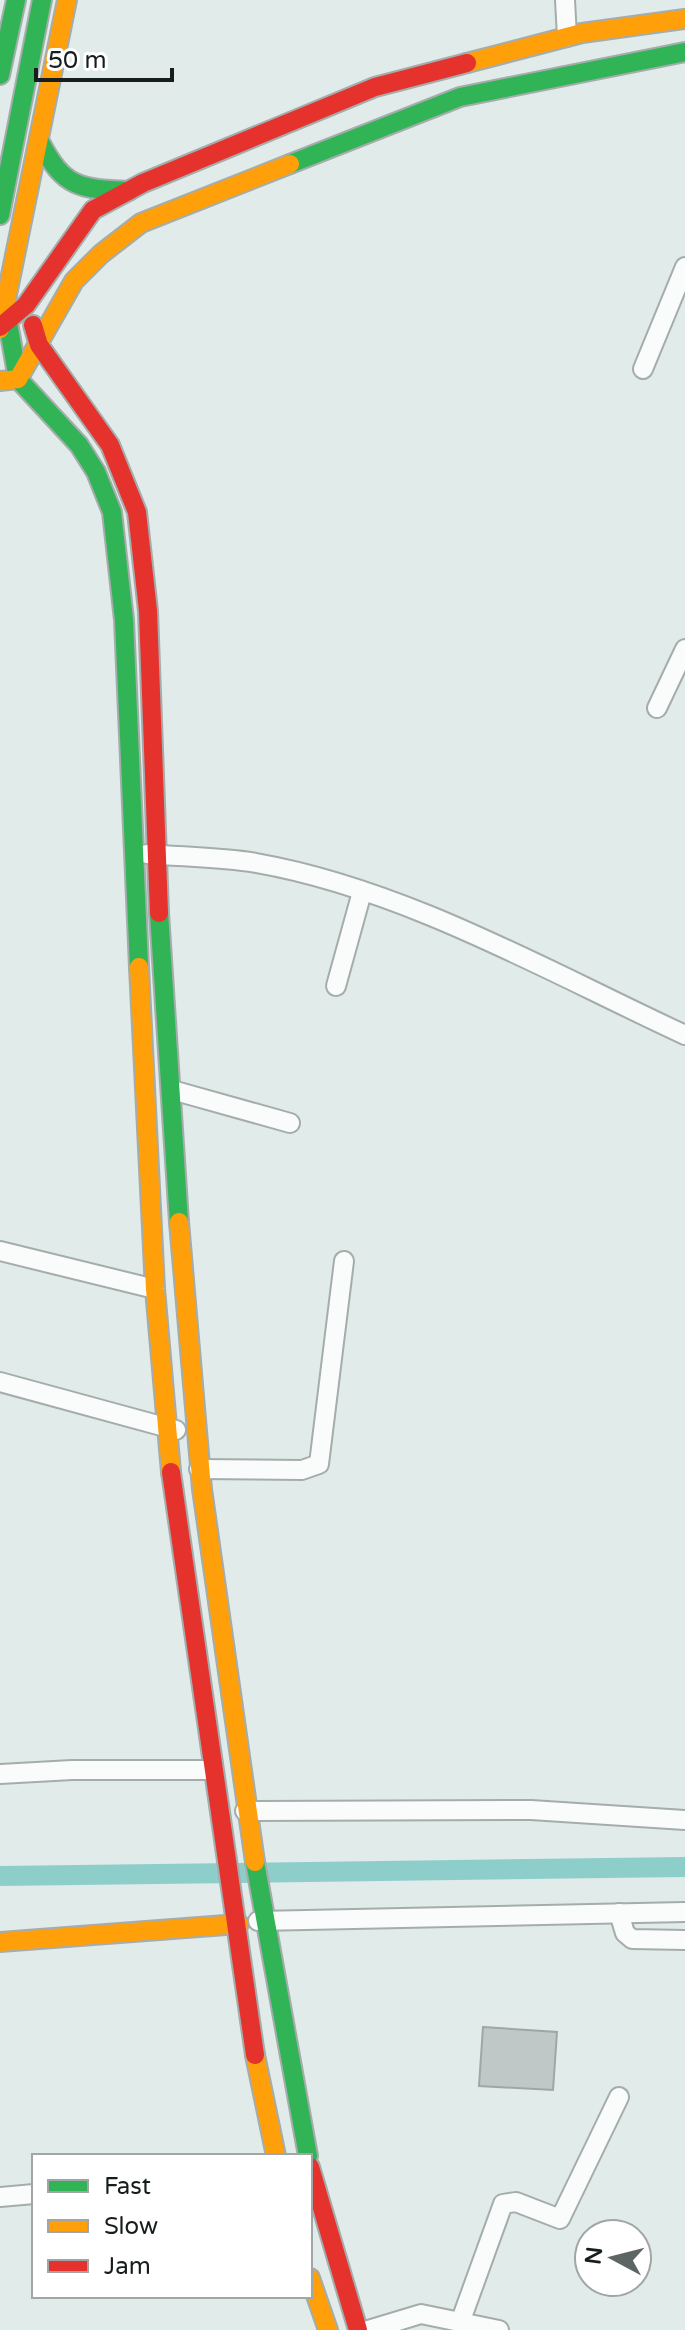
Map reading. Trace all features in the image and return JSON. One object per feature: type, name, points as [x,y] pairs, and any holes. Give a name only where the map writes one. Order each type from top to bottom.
[{"type":"main road","points":[[0,75],[16,0]]},
{"type":"main road","points":[[0,215],[42,0]]},
{"type":"main road","points":[[67,0],[2,326],[9,380],[79,445],[96,472],[112,512],[124,620],[132,853],[149,1116],[155,1289],[167,1430],[189,1624],[219,1820],[239,1924],[255,2054],[276,2154]]},
{"type":"main road","points":[[2,326],[26,305],[93,210],[129,191],[375,87],[567,37],[685,19]]},
{"type":"main road","points":[[9,380],[39,345],[74,281],[101,254],[141,223],[460,97],[685,52]]},
{"type":"main road","points":[[40,142],[55,173],[81,188],[129,191]]},
{"type":"main road","points":[[26,305],[39,345],[120,463],[137,514],[143,567],[155,855],[199,1469],[245,1814],[308,2154]]},
{"type":"main road","points":[[0,1942],[239,1924]]},
{"type":"main road","points":[[312,2175],[323,2221],[358,2330]]},
{"type":"main road","points":[[312,2284],[328,2330]]},
{"type":"street","points":[[565,0],[567,37]]},
{"type":"street","points":[[643,369],[685,267]]},
{"type":"street","points":[[657,708],[685,649]]},
{"type":"street","points":[[132,853],[255,863],[362,892],[424,914],[685,1035]]},
{"type":"street","points":[[336,986],[362,892]]},
{"type":"street","points":[[172,1090],[290,1123]]},
{"type":"street","points":[[0,1251],[155,1289]]},
{"type":"street","points":[[199,1469],[302,1470],[319,1464],[344,1261]]},
{"type":"street","points":[[0,1382],[167,1430],[195,1430]]},
{"type":"street","points":[[0,1774],[72,1770],[211,1770]]},
{"type":"street","points":[[245,1814],[531,1810],[685,1820]]},
{"type":"street","points":[[239,1924],[685,1912]]},
{"type":"street","points":[[619,1913],[625,1933],[632,1939],[685,1940]]},
{"type":"street","points":[[461,2320],[503,2204],[512,2201],[560,2219],[619,2097]]},
{"type":"street","points":[[0,2197],[32,2194]]},
{"type":"street","points":[[368,2330],[421,2314],[499,2330]]},
{"type":"building","points":[[483,2027],[557,2032],[553,2090],[479,2086]]},
{"type":"waterway","points":[[0,1876],[685,1867]]},
{"type":"traffic: fast","points":[[0,75],[16,0]]},
{"type":"traffic: fast","points":[[0,215],[42,0]]},
{"type":"traffic: fast","points":[[290,164],[460,97],[685,52]]},
{"type":"traffic: fast","points":[[40,142],[57,169],[75,183],[98,189],[129,191]]},
{"type":"traffic: fast","points":[[8,323],[18,379],[79,445],[96,472],[112,512],[124,620],[139,967]]},
{"type":"traffic: fast","points":[[159,913],[179,1222]]},
{"type":"traffic: fast","points":[[255,1862],[308,2154]]},
{"type":"traffic: slow","points":[[0,329],[67,0]]},
{"type":"traffic: slow","points":[[467,63],[582,33],[685,19]]},
{"type":"traffic: slow","points":[[0,381],[18,379],[74,281],[101,254],[141,223],[290,164]]},
{"type":"traffic: slow","points":[[139,967],[155,1289],[171,1472]]},
{"type":"traffic: slow","points":[[179,1222],[202,1489],[255,1862]]},
{"type":"traffic: slow","points":[[0,1942],[239,1924]]},
{"type":"traffic: slow","points":[[255,2055],[276,2154]]},
{"type":"traffic: slow","points":[[312,2284],[328,2330]]},
{"type":"traffic: jam","points":[[0,327],[26,305],[93,210],[143,183],[375,87],[467,63]]},
{"type":"traffic: jam","points":[[33,325],[39,345],[110,445],[137,512],[148,611],[159,913]]},
{"type":"traffic: jam","points":[[171,1472],[255,2055]]},
{"type":"traffic: jam","points":[[312,2174],[358,2330]]}]
